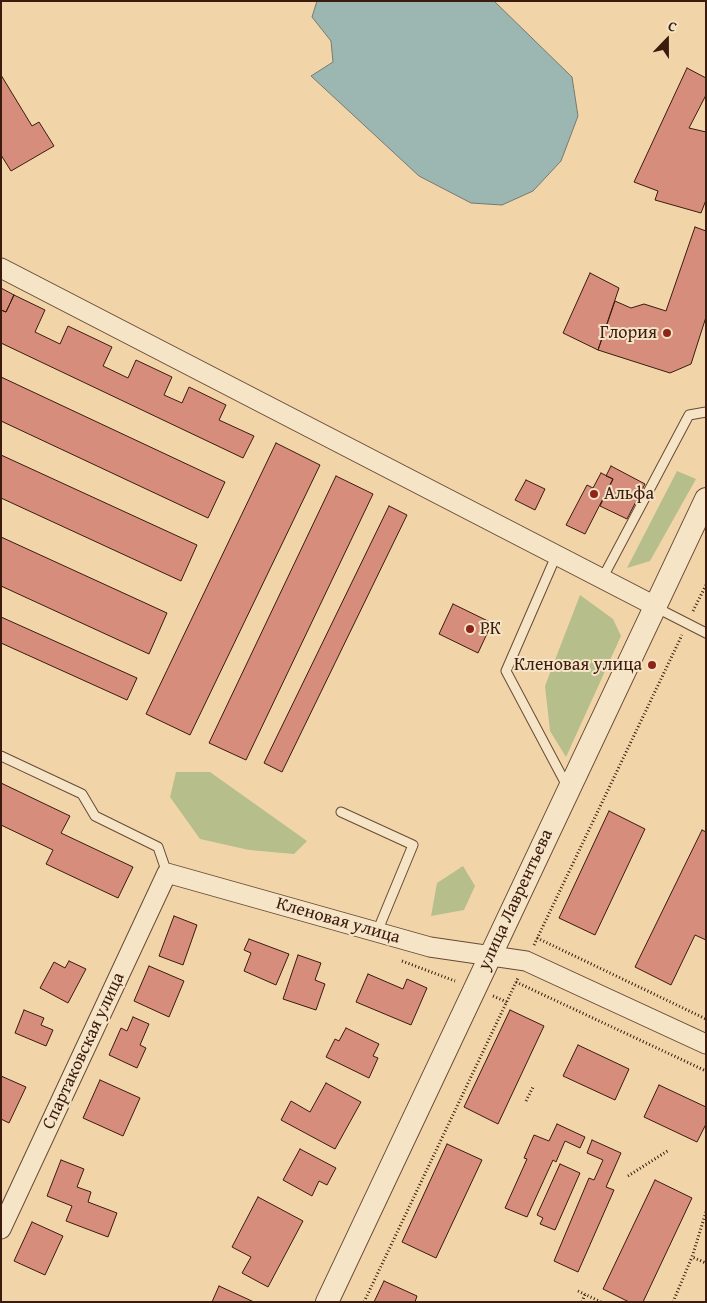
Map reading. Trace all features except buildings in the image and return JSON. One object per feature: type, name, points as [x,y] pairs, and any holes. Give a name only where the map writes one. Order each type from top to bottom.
[{"type":"street","points":[[1,268],[654,606]]},
{"type":"street","name":"улица Лаврентьева","points":[[327,1302],[706,499]]},
{"type":"street","name":"Кленовая улица","points":[[167,873],[430,947],[526,961],[706,1044]]},
{"type":"street","name":"Спартаковская улица","points":[[1,1229],[167,873]]},
{"type":"lane","points":[[602,579],[689,415],[706,412]]},
{"type":"lane","points":[[556,556],[506,671],[569,788]]},
{"type":"lane","points":[[654,606],[706,633]]},
{"type":"lane","points":[[1,756],[82,794],[95,816],[158,848],[167,873]]},
{"type":"lane","points":[[341,812],[413,845],[377,932]]},
{"type":"path","points":[[364,1302],[706,585]]},
{"type":"path","points":[[538,938],[706,1019]]},
{"type":"path","points":[[516,982],[706,1070]]},
{"type":"path","points":[[526,1101],[532,1087]]},
{"type":"path","points":[[628,1176],[669,1150]]},
{"type":"path","points":[[673,1302],[692,1257],[706,1212]]},
{"type":"path","points":[[692,1257],[706,1263]]},
{"type":"path","points":[[578,1291],[601,1302]]},
{"type":"path","points":[[582,1302],[585,1294]]},
{"type":"green space","points":[[677,471],[696,479],[650,561],[627,568]]},
{"type":"green space","points":[[580,595],[613,619],[621,636],[566,757],[550,731],[545,686]]},
{"type":"green space","points":[[176,772],[210,772],[307,841],[294,854],[249,850],[200,839],[170,797]]},
{"type":"green space","points":[[463,866],[475,886],[464,910],[431,916],[437,883]]},
{"type":"water","points":[[317,1],[494,1],[572,77],[578,116],[561,161],[533,191],[502,205],[471,203],[419,176],[311,76],[333,62],[331,41],[312,17]]},
{"type":"place","name":"Глория","points":[[667,333]]},
{"type":"place","name":"Альфа","points":[[594,494]]},
{"type":"place","name":"РК","points":[[470,629]]},
{"type":"place","name":"Кленовая улица","points":[[652,665]]}]
